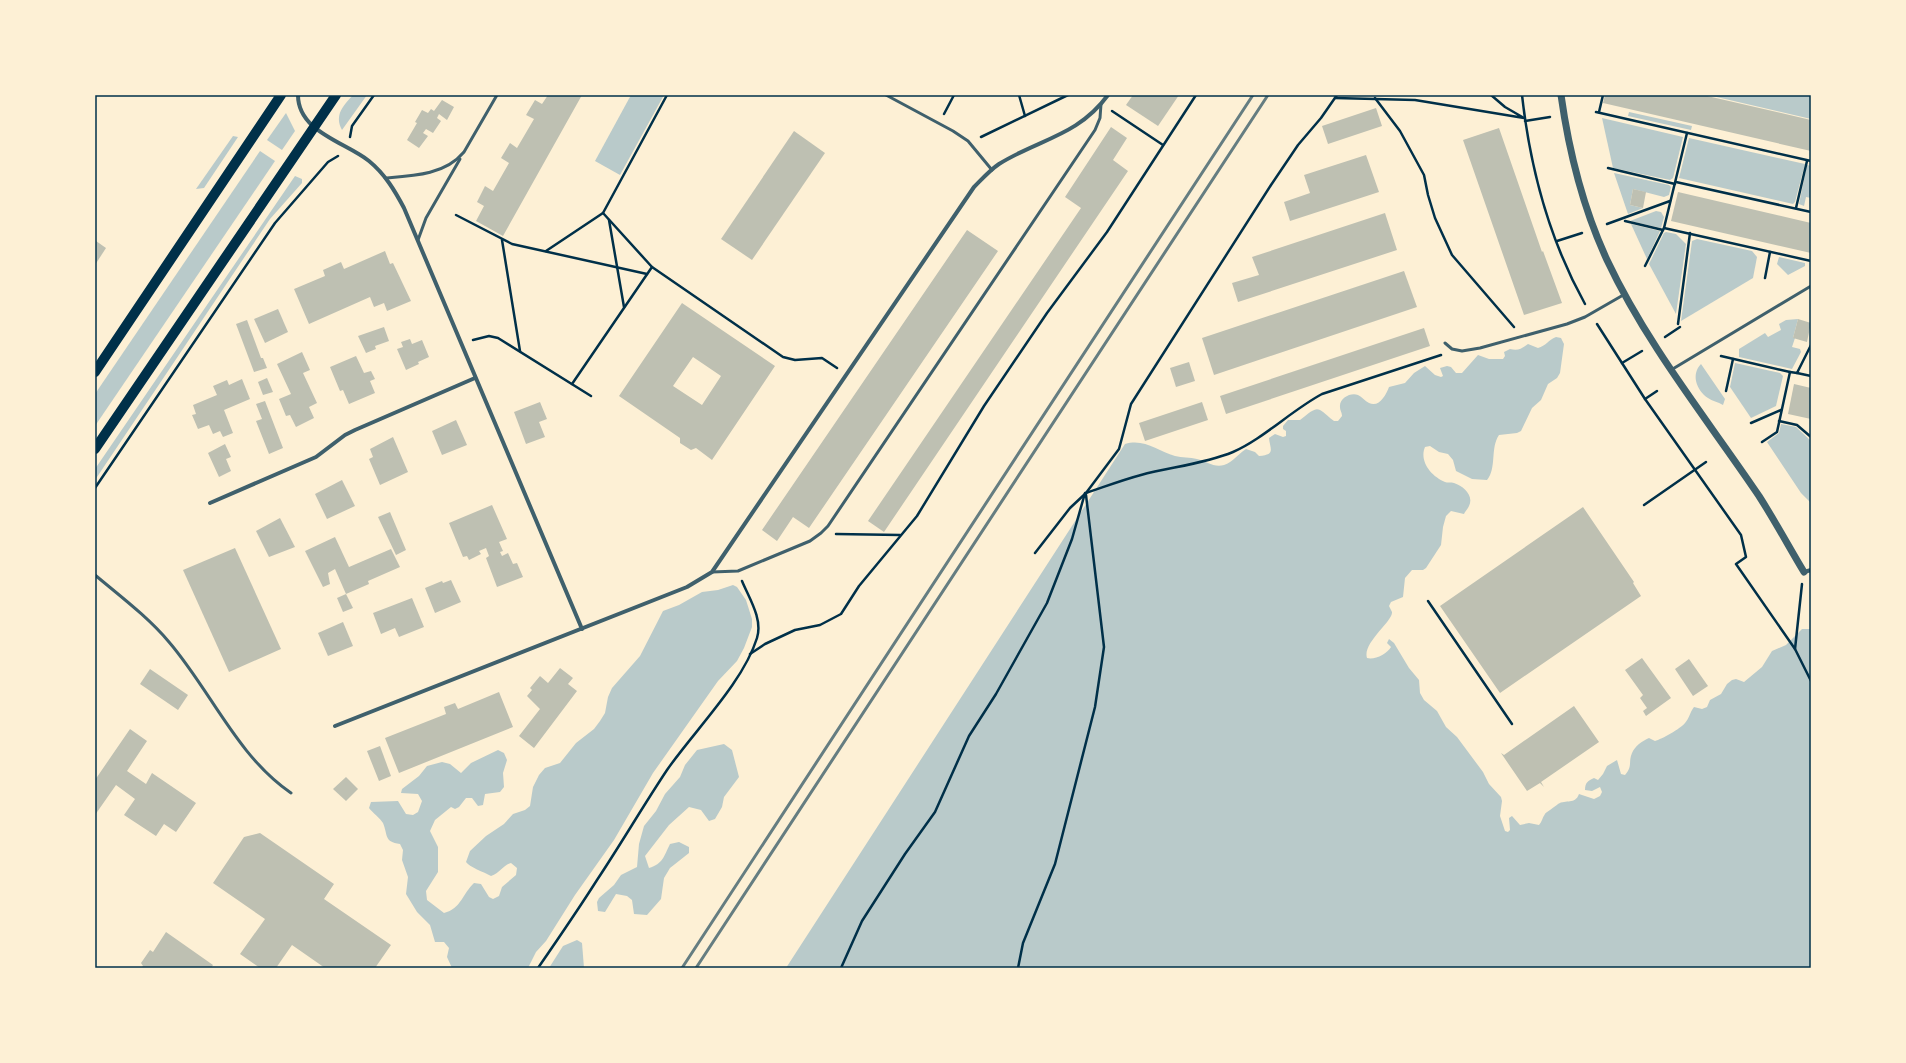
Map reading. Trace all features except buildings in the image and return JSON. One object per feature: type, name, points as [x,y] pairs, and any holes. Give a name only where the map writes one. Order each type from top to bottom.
[{"type":"main road","points":[[95,372],[281,95]]},
{"type":"main road","points":[[95,449],[336,95]]},
{"type":"street","points":[[298,95],[302,115],[314,128],[368,161],[385,178],[404,208],[582,629]]},
{"type":"street","points":[[335,726],[687,587],[712,572],[974,187],[992,170],[1013,157],[1073,128],[1089,117],[1108,95]]},
{"type":"street","points":[[1560,95],[1575,169],[1591,220],[1607,260],[1625,294],[1671,370],[1760,498],[1807,571]]},
{"type":"street","points":[[210,504],[316,457],[345,435],[355,430],[475,378]]},
{"type":"lane","points":[[418,240],[426,218],[497,95]]},
{"type":"lane","points":[[886,95],[969,142],[992,170]]},
{"type":"lane","points":[[712,572],[738,571],[810,540],[821,533],[828,526],[1095,130],[1100,118],[1101,104]]},
{"type":"lane","points":[[385,178],[431,172],[457,161],[464,152]]},
{"type":"lane","points":[[1671,370],[1811,286]]},
{"type":"lane","points":[[1445,343],[1452,349],[1462,351],[1522,337],[1568,324],[1591,314],[1625,294]]},
{"type":"lane","points":[[95,575],[149,621],[169,642],[199,682],[247,753],[275,782],[291,793]]},
{"type":"path","points":[[349,139],[352,126],[374,95]]},
{"type":"path","points":[[546,251],[603,213],[667,95]]},
{"type":"path","points":[[939,124],[954,95]]},
{"type":"path","points":[[1019,95],[1025,116]]},
{"type":"path","points":[[969,142],[1068,95]]},
{"type":"path","points":[[750,654],[765,644],[795,630],[820,625],[841,614],[859,586],[917,516],[984,406],[1047,313],[1107,232],[1196,95]]},
{"type":"path","points":[[1035,553],[1070,508],[1086,493],[1118,448],[1131,404],[1271,185],[1298,145],[1321,118],[1337,95]]},
{"type":"path","points":[[1491,95],[1505,107],[1525,119]]},
{"type":"path","points":[[1522,95],[1525,119],[1537,178],[1548,214],[1570,273],[1591,314],[1645,399],[1741,535],[1746,557],[1736,564],[1795,649],[1811,680]]},
{"type":"path","points":[[1603,95],[1598,112],[1811,161]]},
{"type":"path","points":[[1335,98],[1375,98],[1426,102],[1525,119],[1564,115]]},
{"type":"path","points":[[1375,98],[1400,131],[1424,175],[1435,218],[1452,255],[1522,337]]},
{"type":"path","points":[[1101,104],[1163,145]]},
{"type":"path","points":[[1645,266],[1664,229],[1687,133]]},
{"type":"path","points":[[95,488],[275,223],[328,162],[337,158],[339,155]]},
{"type":"path","points":[[1796,208],[1807,160]]},
{"type":"path","points":[[1608,168],[1811,212]]},
{"type":"path","points":[[1624,218],[1671,201]]},
{"type":"path","points":[[603,213],[652,267],[783,357],[795,360],[822,358],[847,374]]},
{"type":"path","points":[[456,215],[502,240],[647,274]]},
{"type":"path","points":[[609,220],[624,308]]},
{"type":"path","points":[[1625,221],[1690,233],[1811,261]]},
{"type":"path","points":[[1678,324],[1690,233]]},
{"type":"path","points":[[502,240],[520,352]]},
{"type":"path","points":[[1765,278],[1770,252]]},
{"type":"path","points":[[572,384],[652,267]]},
{"type":"path","points":[[460,342],[489,336],[498,338],[591,396]]},
{"type":"path","points":[[1797,373],[1811,345]]},
{"type":"path","points":[[1086,493],[1140,475],[1232,453],[1244,447],[1308,402],[1322,394],[1424,361],[1452,349]]},
{"type":"path","points":[[1721,356],[1811,376]]},
{"type":"path","points":[[1726,391],[1732,359]]},
{"type":"path","points":[[1762,442],[1777,432],[1790,372]]},
{"type":"path","points":[[1645,399],[1657,391]]},
{"type":"path","points":[[1751,423],[1782,410]]},
{"type":"path","points":[[1779,421],[1797,425],[1811,437]]},
{"type":"path","points":[[1644,505],[1706,462]]},
{"type":"path","points":[[841,968],[862,921],[905,854],[935,812],[969,736],[996,694],[1047,603],[1072,539],[1086,493]]},
{"type":"path","points":[[1018,968],[1023,943],[1055,864],[1094,708],[1104,647],[1086,493]]},
{"type":"path","points":[[821,533],[876,536],[900,535]]},
{"type":"path","points":[[538,968],[596,882],[668,770],[734,681],[750,654],[758,637],[758,623],[754,607],[738,571]]},
{"type":"path","points":[[1795,649],[1807,571]]},
{"type":"path","points":[[1428,601],[1512,724]]},
{"type":"shaded area","points":[[353,95],[367,95],[342,130],[339,115],[343,107]]},
{"type":"shaded area","points":[[631,95],[664,95],[620,175],[595,161]]},
{"type":"shaded area","points":[[1708,95],[1811,95],[1811,119]]},
{"type":"shaded area","points":[[1629,112],[1692,126],[1691,130],[1628,116]]},
{"type":"shaded area","points":[[286,113],[295,131],[282,150],[267,140]]},
{"type":"shaded area","points":[[1602,118],[1683,137],[1673,178],[1670,180],[1613,168]]},
{"type":"shaded area","points":[[233,136],[238,137],[204,188],[196,189]]},
{"type":"shaded area","points":[[1689,138],[1805,164],[1795,202],[1793,204],[1679,178]]},
{"type":"shaded area","points":[[260,151],[275,161],[95,426],[95,394]]},
{"type":"shaded area","points":[[1807,165],[1811,166],[1811,198],[1806,197],[1804,206],[1799,204]]},
{"type":"shaded area","points":[[1614,173],[1669,185],[1671,187],[1669,195],[1664,197],[1633,189],[1630,205],[1643,208],[1628,214]]},
{"type":"shaded area","points":[[295,176],[302,179],[302,183],[270,219],[95,480],[95,469]]},
{"type":"shaded area","points":[[1656,211],[1661,212],[1664,217],[1661,228],[1630,221]]},
{"type":"shaded area","points":[[1631,224],[1660,231],[1647,259]]},
{"type":"shaded area","points":[[1664,233],[1676,234],[1686,244],[1676,314],[1649,264]]},
{"type":"shaded area","points":[[1697,239],[1752,251],[1757,257],[1753,278],[1681,321],[1692,241]]},
{"type":"shaded area","points":[[1779,257],[1805,263],[1805,266],[1788,275],[1777,264]]},
{"type":"shaded area","points":[[1798,319],[1792,347],[1800,349],[1801,352],[1792,369],[1739,357],[1739,349],[1765,333],[1768,337],[1781,330],[1779,324],[1786,320]]},
{"type":"shaded area","points":[[1556,337],[1561,338],[1564,344],[1560,373],[1557,378],[1548,384],[1541,400],[1532,408],[1521,431],[1517,433],[1499,435],[1496,440],[1492,470],[1487,480],[1472,479],[1456,471],[1453,460],[1448,454],[1439,452],[1430,446],[1425,447],[1424,458],[1428,468],[1435,476],[1445,482],[1454,483],[1461,486],[1469,495],[1469,507],[1464,514],[1451,511],[1446,516],[1441,545],[1426,568],[1423,570],[1412,570],[1405,578],[1403,597],[1391,602],[1389,606],[1392,612],[1391,616],[1369,646],[1367,658],[1377,657],[1387,652],[1391,647],[1387,643],[1389,639],[1394,643],[1409,668],[1419,680],[1420,693],[1424,700],[1437,711],[1446,727],[1457,737],[1483,772],[1489,784],[1501,797],[1502,801],[1500,816],[1505,831],[1508,832],[1510,830],[1509,818],[1512,816],[1520,825],[1529,823],[1539,825],[1547,812],[1558,804],[1575,800],[1579,794],[1594,799],[1600,796],[1602,792],[1600,787],[1592,791],[1585,790],[1586,783],[1594,778],[1598,780],[1607,766],[1617,760],[1621,774],[1625,775],[1630,766],[1632,753],[1639,744],[1649,738],[1655,741],[1658,740],[1675,731],[1683,725],[1694,707],[1702,709],[1707,707],[1710,700],[1721,694],[1727,684],[1732,680],[1736,679],[1744,682],[1762,667],[1772,651],[1786,645],[1802,629],[1811,629],[1811,968],[786,968],[1125,444],[1145,444],[1175,456],[1194,458],[1220,466],[1227,464],[1246,449],[1255,452],[1259,456],[1270,453],[1271,448],[1269,438],[1275,434],[1283,437],[1286,436],[1286,431],[1283,429],[1283,426],[1288,420],[1300,420],[1311,411],[1318,409],[1321,410],[1334,421],[1338,421],[1342,416],[1340,404],[1346,396],[1355,394],[1369,403],[1376,404],[1382,400],[1389,387],[1405,383],[1414,373],[1425,366],[1435,375],[1441,377],[1443,376],[1440,368],[1447,366],[1451,367],[1456,373],[1462,373],[1478,355],[1489,359],[1503,359],[1505,356],[1504,352],[1510,349],[1519,349],[1528,344],[1538,348]]},
{"type":"shaded area","points":[[1735,363],[1780,373],[1783,376],[1776,406],[1751,418],[1730,387]]},
{"type":"shaded area","points":[[1701,364],[1725,399],[1723,405],[1711,400],[1700,391],[1696,382],[1696,372]]},
{"type":"shaded area","points":[[1781,424],[1796,427],[1811,441],[1811,503],[1801,493],[1767,442],[1779,433]]},
{"type":"shaded area","points":[[733,585],[737,587],[746,600],[752,619],[752,627],[744,648],[737,661],[718,681],[653,773],[614,840],[575,895],[546,941],[536,952],[528,968],[452,968],[447,957],[449,948],[444,942],[435,942],[430,925],[417,912],[406,894],[408,877],[402,860],[403,850],[400,844],[391,842],[387,837],[383,823],[369,808],[371,802],[398,801],[406,814],[413,815],[418,812],[422,801],[418,794],[401,793],[402,789],[419,776],[427,766],[442,762],[450,764],[461,773],[471,763],[498,750],[504,753],[507,760],[503,773],[504,787],[500,792],[485,794],[483,805],[478,806],[472,798],[466,798],[459,807],[455,809],[451,807],[435,820],[430,831],[438,847],[438,872],[426,891],[427,900],[444,913],[450,911],[458,904],[474,883],[481,884],[489,897],[493,899],[499,896],[502,887],[516,875],[517,868],[511,863],[491,876],[473,868],[466,862],[470,851],[486,836],[504,824],[513,814],[525,810],[530,806],[533,787],[539,775],[545,768],[560,763],[576,743],[594,729],[605,713],[608,697],[612,688],[640,656],[663,611],[679,605],[702,592],[718,590]]},
{"type":"shaded area","points":[[724,744],[732,750],[739,777],[724,797],[722,807],[715,819],[709,821],[701,810],[689,807],[669,825],[645,856],[649,868],[660,862],[670,844],[679,842],[689,847],[689,853],[670,868],[664,878],[661,899],[647,915],[634,914],[632,900],[627,896],[616,894],[605,912],[598,911],[597,902],[599,898],[614,885],[621,875],[637,867],[639,844],[644,826],[656,811],[665,794],[680,777],[685,765],[697,750]]},
{"type":"shaded area","points":[[577,940],[582,943],[584,968],[549,968],[563,946]]},
{"type":"railway","points":[[682,968],[1253,95]]},
{"type":"railway","points":[[696,968],[1268,95]]}]
